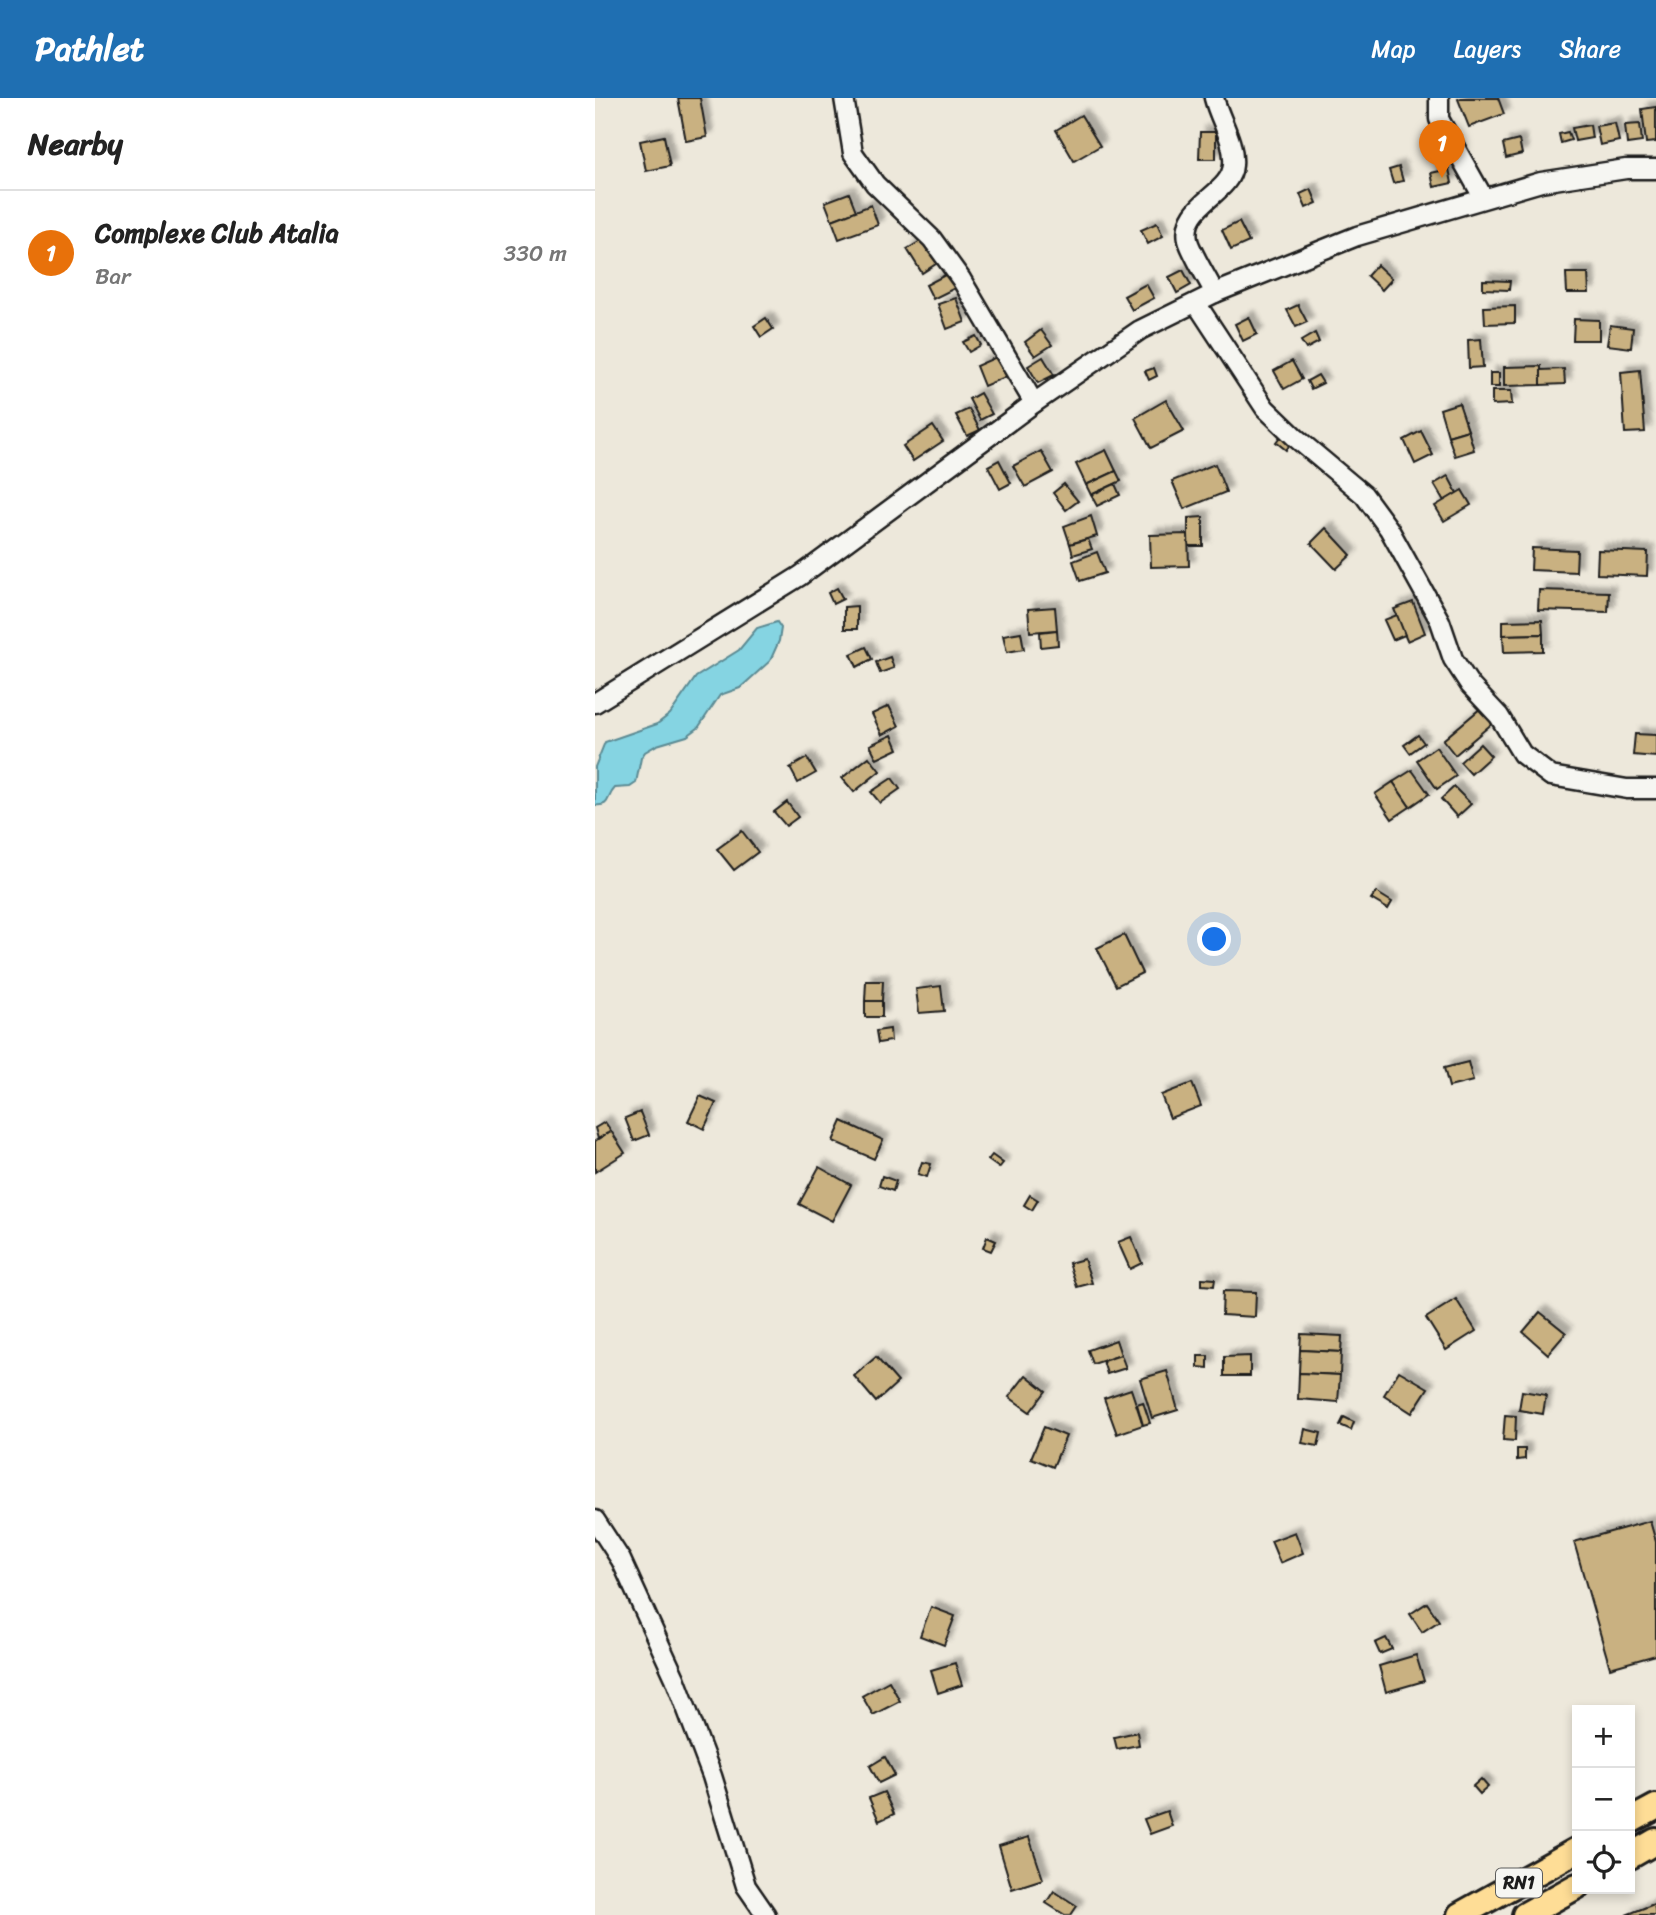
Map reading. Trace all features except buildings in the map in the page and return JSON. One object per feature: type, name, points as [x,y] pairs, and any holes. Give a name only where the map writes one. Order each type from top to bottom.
[{"type":"highway","points":[[1635,1818],[1656,1807]]},
{"type":"highway","points":[[1635,1853],[1656,1841]]},
{"type":"highway","name":"RN1","points":[[1460,1915],[1572,1853]]},
{"type":"highway","name":"RN1","points":[[1525,1915],[1572,1889]]},
{"type":"street","points":[[844,98],[853,153],[875,184],[932,239],[961,279],[1034,403]]},
{"type":"street","points":[[1214,98],[1233,146],[1233,169],[1223,185],[1200,205],[1187,226],[1188,244],[1215,293]]},
{"type":"street","points":[[1439,98],[1440,119],[1483,197]]},
{"type":"street","points":[[595,703],[800,576],[1034,403],[1140,330],[1215,293],[1357,236],[1483,197],[1564,178],[1626,169],[1656,169]]},
{"type":"street","points":[[1196,303],[1265,408],[1364,495],[1389,529],[1440,621],[1453,659],[1470,685],[1499,716],[1522,754],[1551,776],[1627,789],[1656,789]]},
{"type":"street","points":[[595,1520],[621,1560],[675,1678],[712,1776],[746,1886],[766,1915]]},
{"type":"water","points":[[777,622],[781,628],[779,641],[770,661],[740,688],[720,695],[698,728],[687,736],[657,745],[645,752],[641,758],[636,783],[630,787],[615,788],[606,803],[595,805],[595,767],[605,742],[657,724],[670,714],[696,677],[739,650],[757,628]]},
{"type":"place","name":"Complexe Club Atalia","points":[[1442,178]]}]
